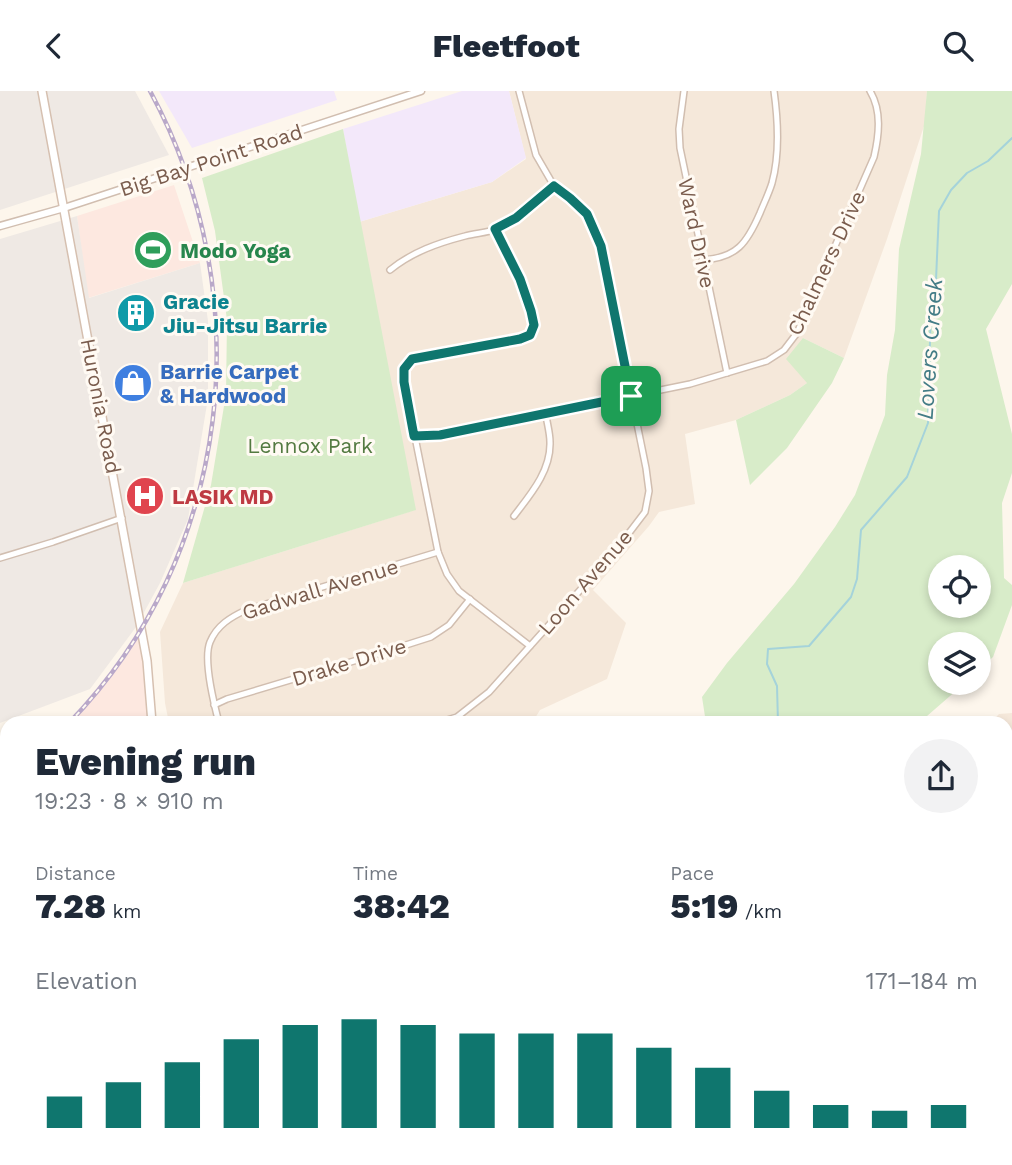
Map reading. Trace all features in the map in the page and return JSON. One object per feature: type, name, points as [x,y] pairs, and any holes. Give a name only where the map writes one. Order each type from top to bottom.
[{"type":"main road","name":"Huronia Road","points":[[42,91],[122,518],[147,661],[151,716]]},
{"type":"street","name":"Big Bay Point Road","points":[[0,226],[64,208],[421,91]]},
{"type":"street","name":"Loon Avenue","points":[[458,716],[489,692],[617,550],[645,512],[649,491],[601,246],[587,214],[554,186],[536,155],[519,91]]},
{"type":"street","name":"Ward Drive","points":[[684,91],[679,129],[680,148],[727,373]]},
{"type":"street","points":[[702,260],[729,255],[750,235],[772,182],[778,143],[774,91]]},
{"type":"street","name":"Chalmers Drive","points":[[414,436],[440,435],[690,384],[767,361],[783,350],[797,333],[874,157],[878,140],[878,115],[870,91]]},
{"type":"street","points":[[390,270],[404,259],[430,247],[495,229],[516,218],[554,186]]},
{"type":"street","points":[[495,229],[520,279],[531,311],[534,325],[530,335],[412,359],[404,369],[404,382],[438,552],[447,574],[459,591],[530,646]]},
{"type":"street","points":[[514,516],[535,488],[547,464],[551,443],[546,415]]},
{"type":"street","points":[[0,558],[53,543],[122,518]]},
{"type":"street","name":"Gadwall Avenue","points":[[217,716],[209,678],[209,644],[217,629],[230,618],[246,610],[438,552]]},
{"type":"street","name":"Drake Drive","points":[[214,705],[431,636],[449,625],[470,599]]},
{"type":"shaded area","points":[[0,91],[135,91],[169,155],[0,210]]},
{"type":"shaded area","points":[[159,91],[334,91],[337,100],[192,148]]},
{"type":"shaded area","points":[[462,91],[509,91],[526,158],[492,182],[359,222],[343,129]]},
{"type":"shaded area","points":[[509,91],[927,91],[925,123],[844,358],[803,338],[807,383],[790,395],[736,420],[685,434],[695,504],[659,512],[593,590],[626,623],[607,679],[540,710],[536,716],[168,716],[160,632],[183,583],[415,510],[359,222],[492,182],[526,159]]},
{"type":"shaded area","points":[[174,185],[200,263],[88,298],[77,216]]},
{"type":"shaded area","points":[[77,216],[89,298],[200,263],[208,321],[208,398],[188,519],[160,583],[136,627],[90,689],[19,716],[0,716],[0,239]]},
{"type":"shaded area","points":[[142,628],[151,716],[75,716],[106,680]]},
{"type":"shaded area","points":[[1012,713],[1012,716],[997,716]]},
{"type":"green space","points":[[927,91],[1012,91],[1012,284],[986,329],[1012,434],[1012,473],[1002,503],[1004,578],[1012,585],[1012,605],[993,657],[991,659],[991,632],[928,632],[928,695],[951,695],[927,716],[705,716],[702,697],[794,584],[855,495],[885,415],[887,375],[895,330],[899,249],[921,154]]},
{"type":"green space","name":"Lennox Park","points":[[343,129],[416,510],[183,583],[211,485],[226,394],[227,320],[215,231],[202,178]]},
{"type":"green space","points":[[803,338],[844,358],[832,383],[787,448],[750,485],[736,420],[790,395],[807,383],[786,359]]},
{"type":"waterway","name":"Lovers Creek","points":[[778,716],[777,686],[767,664],[768,649],[809,646],[851,597],[857,579],[861,530],[907,477],[928,423],[931,300],[936,280],[939,211],[951,190],[967,173],[988,161],[1012,138]]},
{"type":"railway","points":[[75,716],[124,656],[166,582],[196,503],[213,421],[216,336],[207,252],[185,170],[150,91]]},
{"type":"place","name":"Modo Yoga","points":[[153,250]]},
{"type":"place","name":"Gracie Jiu-Jitsu Barrie","points":[[136,313]]},
{"type":"place","name":"Barrie Carpet & Hardwood","points":[[133,383]]},
{"type":"place","name":"LASIK MD","points":[[145,496]]},
{"type":"route","points":[[554,186],[587,214],[601,246],[631,396],[440,435],[414,436],[404,369],[412,359],[530,335],[534,325],[531,311],[520,279],[495,229],[516,218],[554,186]]}]
